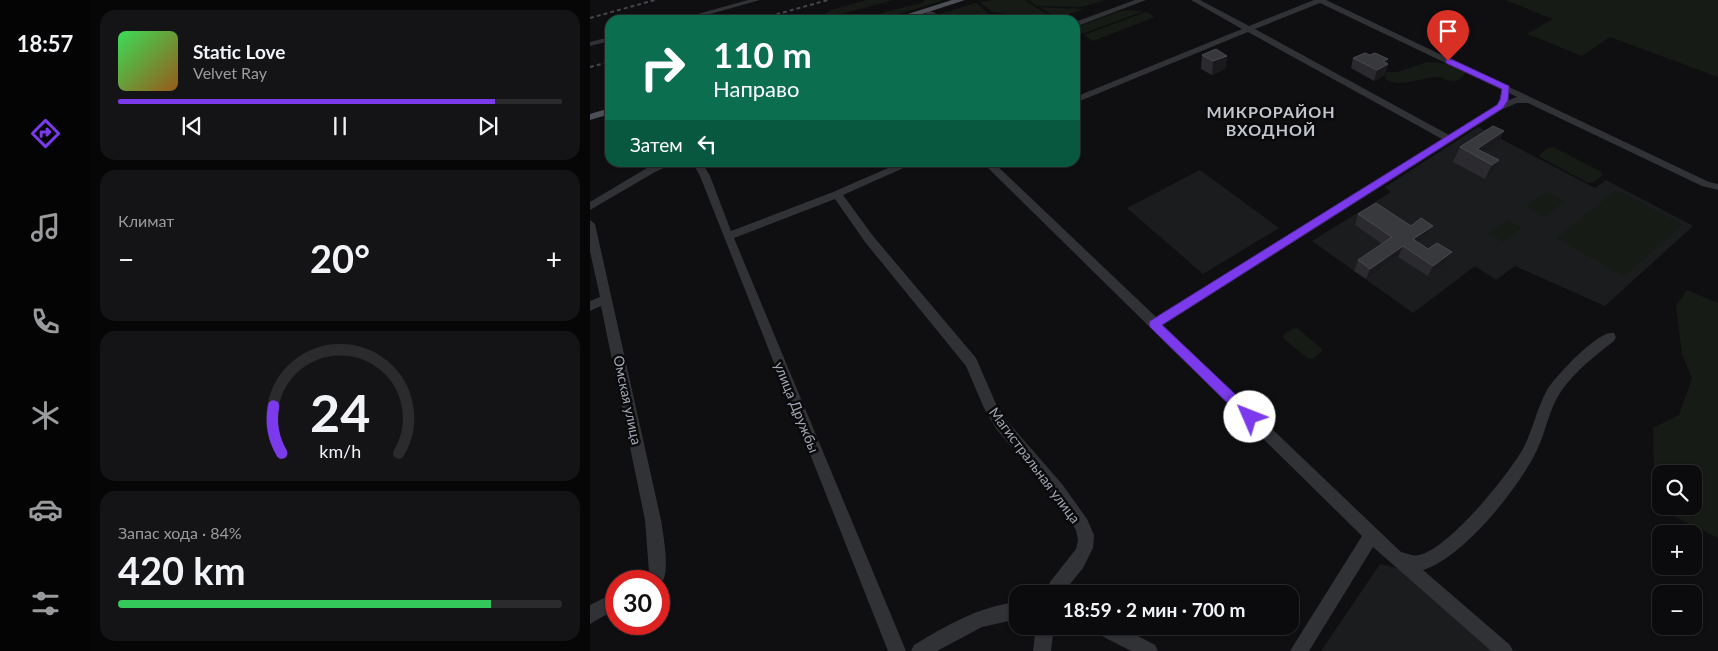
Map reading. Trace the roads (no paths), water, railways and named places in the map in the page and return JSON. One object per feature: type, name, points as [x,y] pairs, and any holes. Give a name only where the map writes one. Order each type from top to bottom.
[{"type":"main road","points":[[925,15],[965,1]]},
{"type":"main road","points":[[913,15],[965,1]]},
{"type":"main road","points":[[590,111],[605,106]]},
{"type":"main road","points":[[590,116],[605,112]]},
{"type":"street","points":[[699,15],[756,0]]},
{"type":"street","points":[[1080,23],[1142,0]]},
{"type":"street","points":[[1195,0],[1449,139]]},
{"type":"street","points":[[1080,98],[1320,0],[1706,184],[1718,187]]},
{"type":"street","points":[[590,44],[605,40]]},
{"type":"street","points":[[1500,107],[1504,100],[1506,88]]},
{"type":"street","points":[[1154,324],[1500,107],[1516,100],[1532,100]]},
{"type":"street","points":[[590,206],[659,167]]},
{"type":"street","name":"улица Дружбы","points":[[700,167],[897,651]]},
{"type":"street","points":[[728,236],[837,194],[900,167]]},
{"type":"street","points":[[992,167],[1396,558],[1504,651]]},
{"type":"street","name":"Магистральная улица","points":[[837,194],[869,238],[971,362],[995,415],[1060,493],[1084,530],[1087,538],[1081,558],[1057,585]]},
{"type":"street","name":"Омская улица","points":[[590,224],[653,520],[657,554],[654,570]]},
{"type":"street","points":[[590,306],[607,300]]},
{"type":"street","points":[[1396,558],[1417,564],[1434,558],[1458,538],[1500,495],[1529,452],[1540,418],[1557,386],[1588,354],[1610,337]]},
{"type":"street","points":[[1299,651],[1372,535]]},
{"type":"street","points":[[590,614],[605,606]]},
{"type":"street","points":[[920,651],[963,626],[1009,610]]},
{"type":"street","points":[[1042,651],[1044,635]]},
{"type":"street","points":[[1118,635],[1149,651]]},
{"type":"railway","points":[[590,18],[655,0]]},
{"type":"railway","points":[[774,15],[828,0]]},
{"type":"railway","points":[[590,67],[605,63]]},
{"type":"district","name":"МИКРОРАЙОН ВХОДНОЙ","points":[[1271,120]]}]
